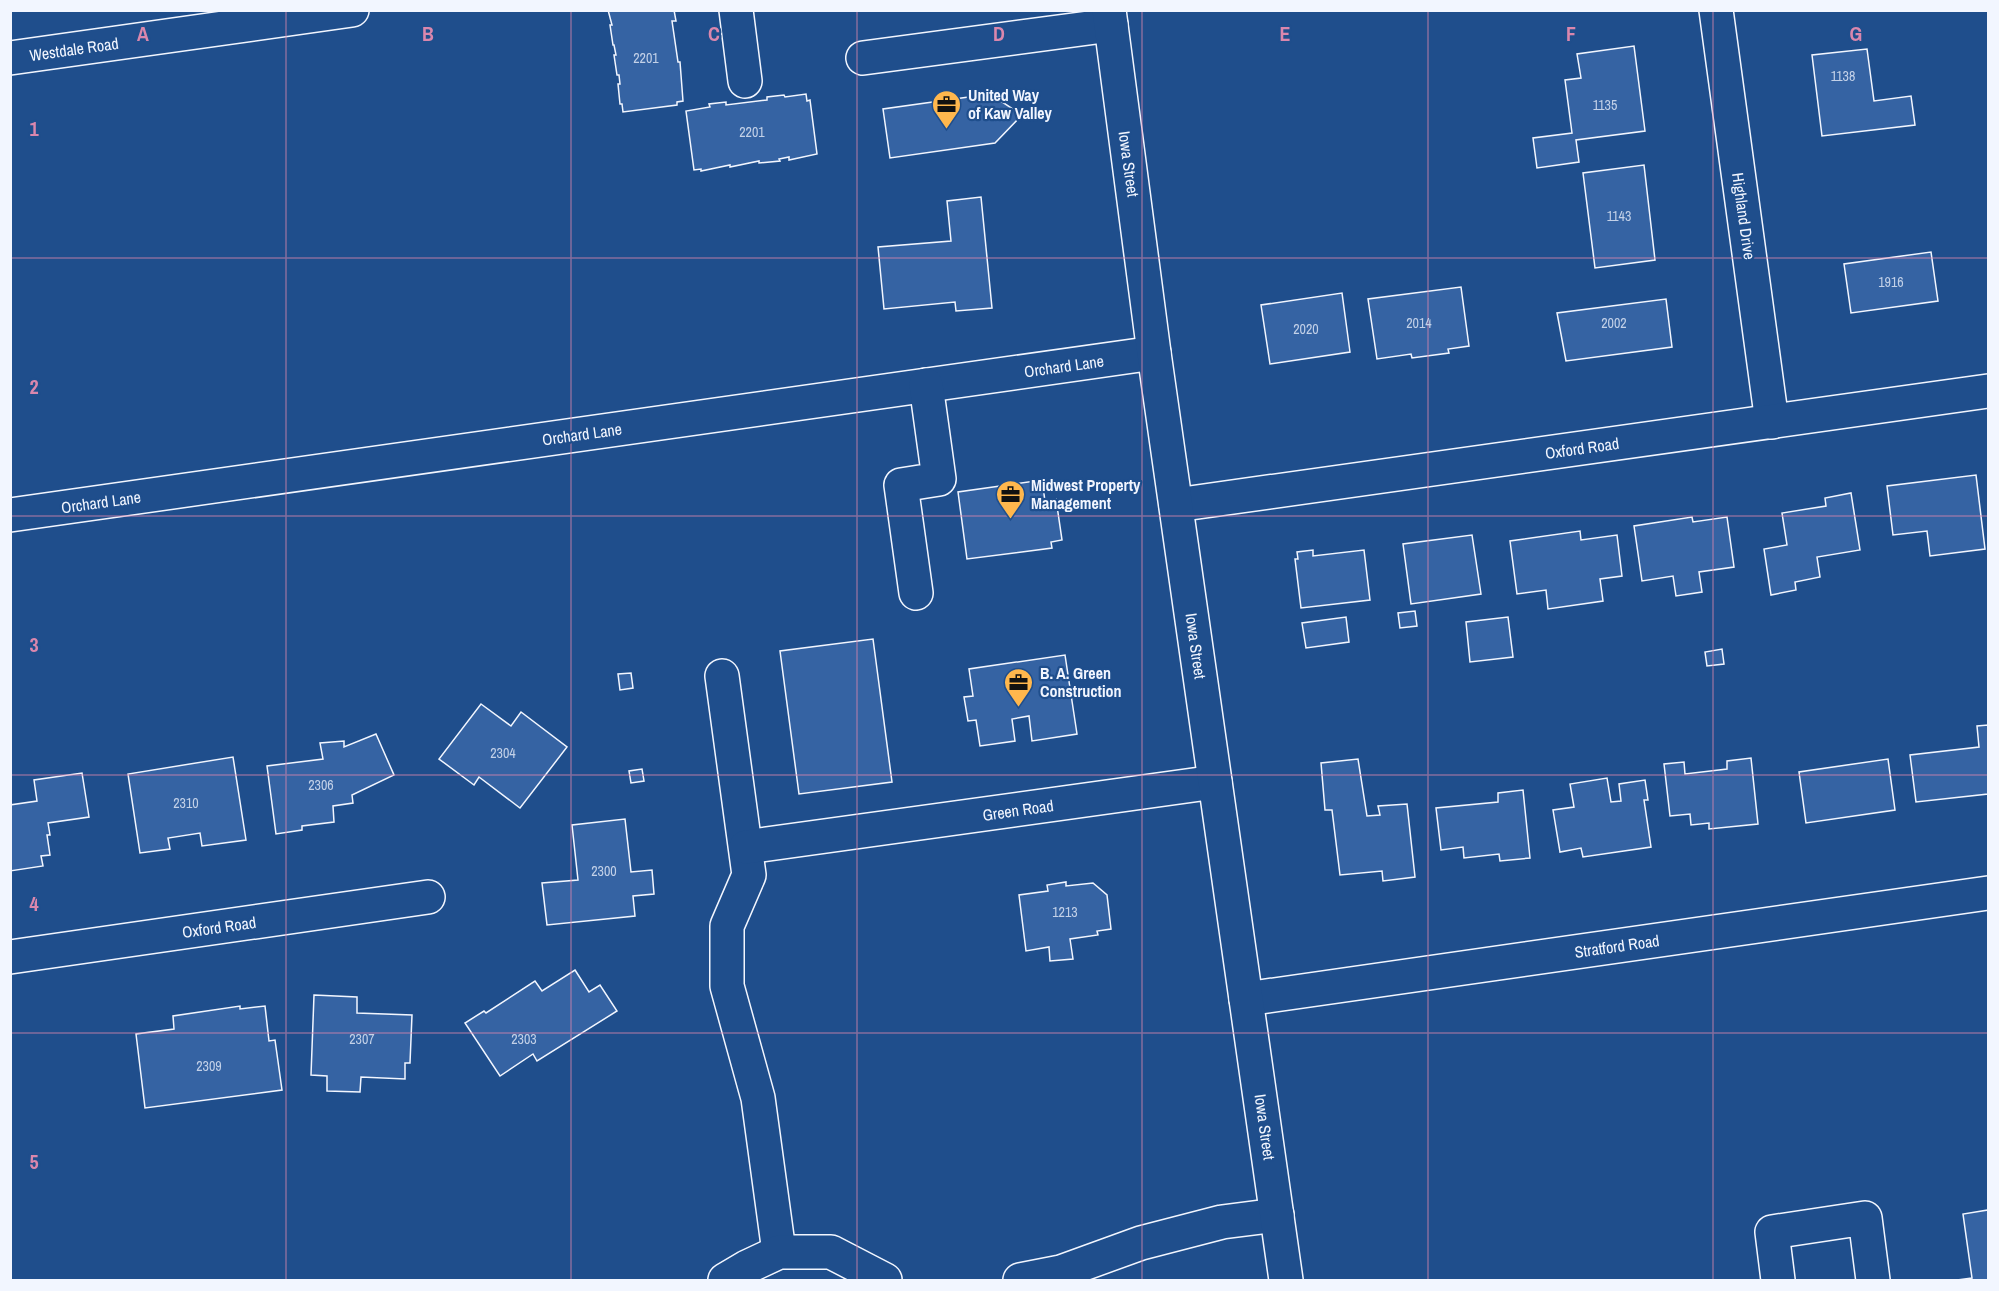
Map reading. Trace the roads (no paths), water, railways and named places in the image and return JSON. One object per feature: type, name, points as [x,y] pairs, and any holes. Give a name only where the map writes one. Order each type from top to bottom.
[{"type":"main road","name":"Westdale Road","points":[[10,58],[352,10]]},
{"type":"main road","points":[[736,10],[746,81]]},
{"type":"main road","name":"Highland Drive","points":[[1716,10],[1772,422]]},
{"type":"main road","points":[[864,58],[1110,18]]},
{"type":"main road","name":"Iowa Street","points":[[1110,18],[1154,353],[1286,1281]]},
{"type":"main road","name":"Orchard Lane","points":[[10,515],[1154,353]]},
{"type":"main road","points":[[916,593],[901,485],[939,479],[926,385]]},
{"type":"main road","name":"Oxford Road","points":[[1176,505],[1989,392]]},
{"type":"main road","points":[[722,675],[749,875],[727,926],[727,986],[758,1098],[779,1252]]},
{"type":"main road","name":"Green Road","points":[[746,848],[1215,782]]},
{"type":"main road","name":"Stratford Road","points":[[1246,999],[1989,893]]},
{"type":"main road","name":"Oxford Road","points":[[10,957],[428,897]]},
{"type":"main road","points":[[1020,1281],[1060,1272],[1142,1243],[1222,1222],[1277,1215]]},
{"type":"main road","points":[[1778,1281],[1772,1232],[1865,1218],[1873,1281]]},
{"type":"main road","points":[[725,1281],[747,1267],[779,1252],[831,1252],[885,1281]]},
{"type":"place","name":"United Way of Kaw Valley","points":[[947,130]]},
{"type":"place","name":"Midwest Property Management","points":[[1010,520]]},
{"type":"place","name":"B. A. Green Construction","points":[[1019,708]]}]
